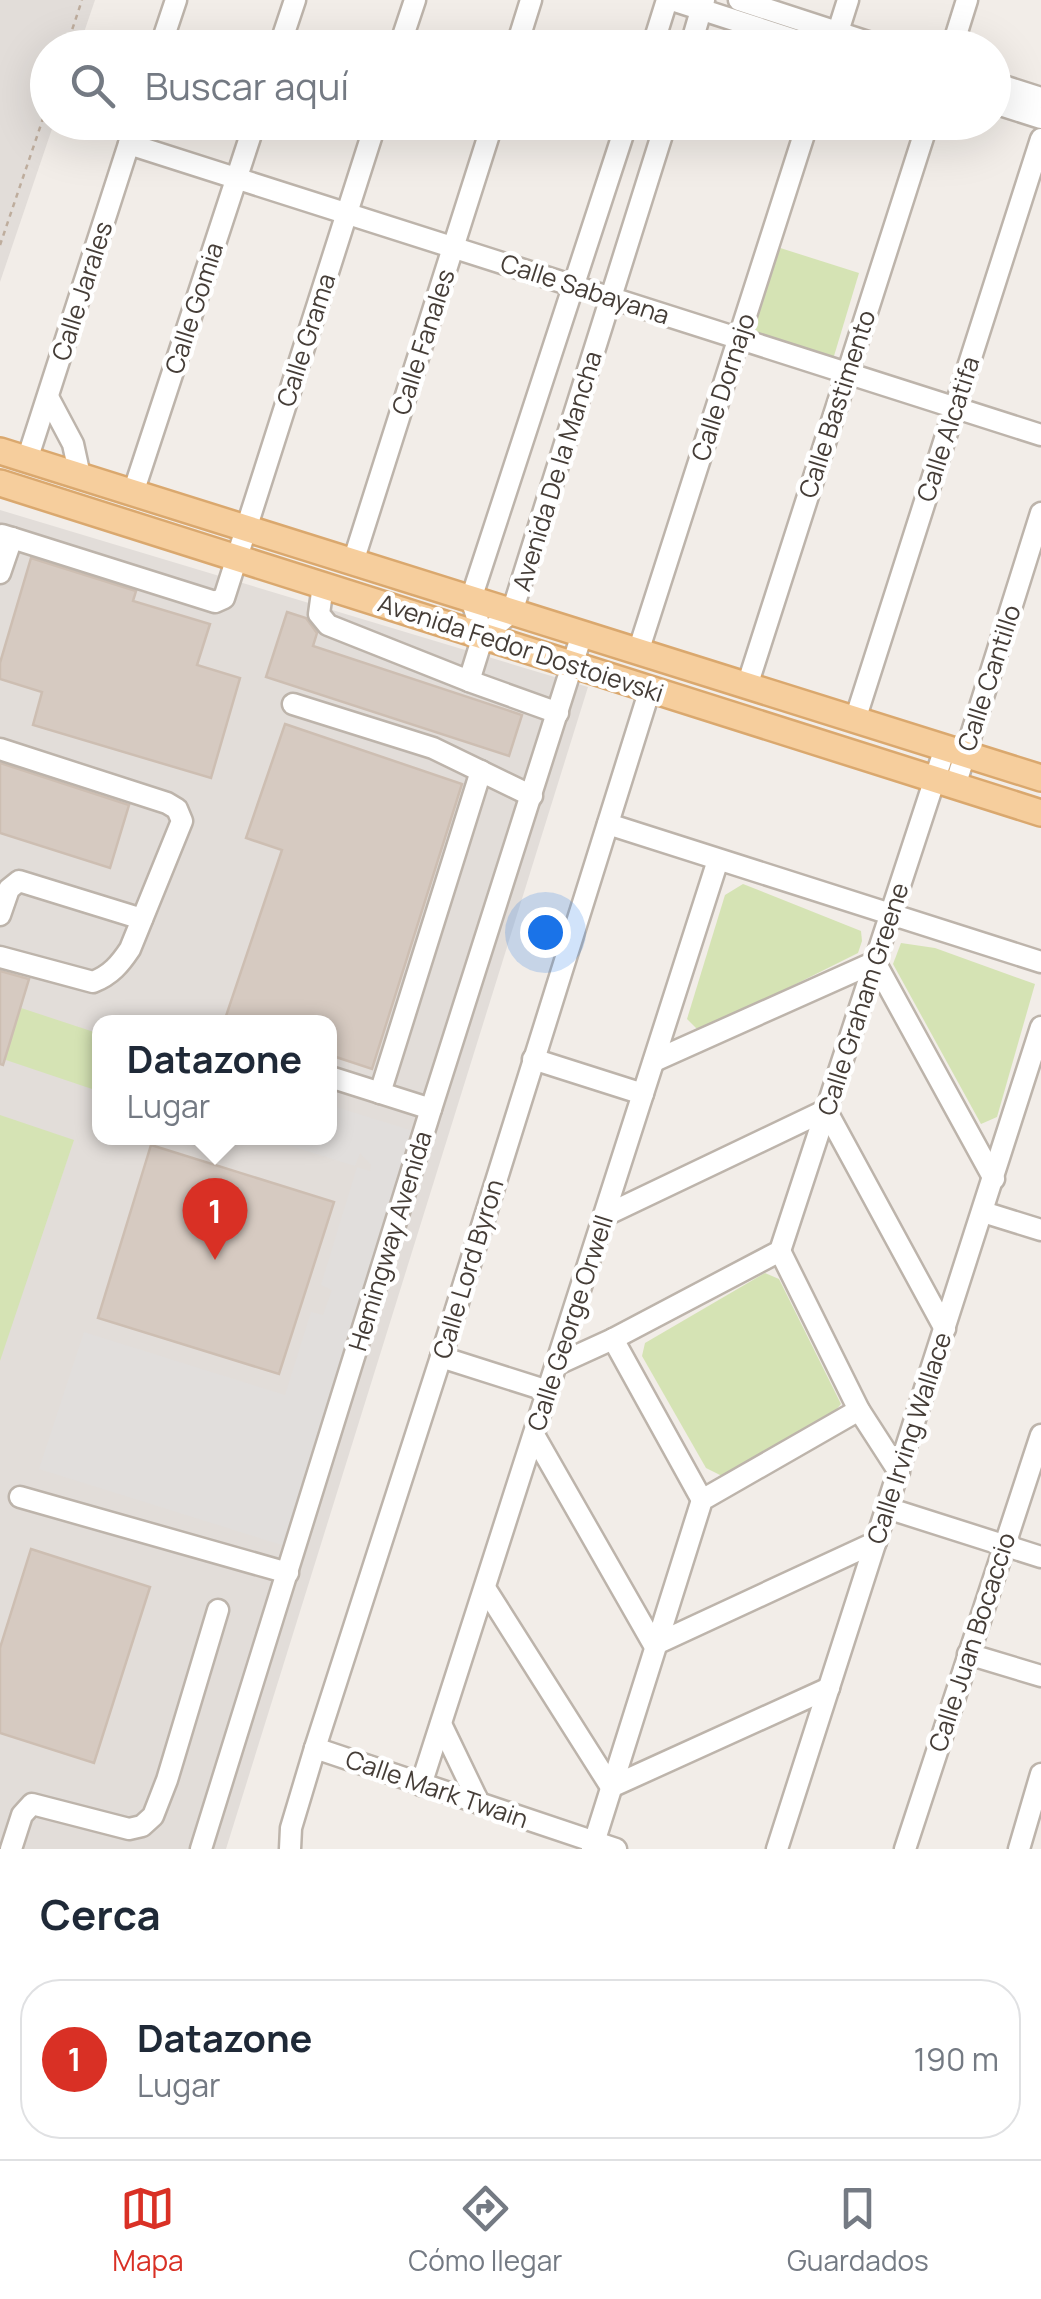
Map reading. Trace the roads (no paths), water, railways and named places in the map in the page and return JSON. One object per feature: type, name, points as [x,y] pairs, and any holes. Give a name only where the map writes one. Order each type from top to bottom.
[{"type":"main road","name":"Avenida Fedor Dostoievski","points":[[0,451],[955,751],[1037,772]]},
{"type":"main road","name":"Avenida Fedor Dostoievski","points":[[0,483],[1041,813]]},
{"type":"street","points":[[166,30],[176,0]]},
{"type":"street","points":[[286,30],[295,0]]},
{"type":"street","points":[[405,30],[414,0]]},
{"type":"street","points":[[522,30],[531,0]]},
{"type":"street","points":[[658,30],[669,0],[703,5],[771,30]]},
{"type":"street","points":[[740,0],[813,30]]},
{"type":"street","points":[[838,30],[848,0]]},
{"type":"street","points":[[958,30],[967,0]]},
{"type":"street","points":[[695,30],[703,5]]},
{"type":"street","points":[[1011,88],[1041,98]]},
{"type":"street","points":[[1011,108],[1041,118]]},
{"type":"street","name":"Calle Alcatifa","points":[[855,720],[1041,139]]},
{"type":"street","name":"Calle Jarales","points":[[27,460],[130,140]]},
{"type":"street","name":"Calle Gomia","points":[[133,493],[249,140]]},
{"type":"street","name":"Calle Grama","points":[[6,536],[215,602],[224,598],[370,140]]},
{"type":"street","name":"Calle Fanales","points":[[354,562],[486,140]]},
{"type":"street","name":"Avenida De la Mancha","points":[[471,599],[621,140]]},
{"type":"street","name":"Avenida De la Mancha","points":[[484,636],[512,612],[660,140]]},
{"type":"street","name":"Calle Dornajo","points":[[638,652],[802,140]]},
{"type":"street","name":"Calle Bastimento","points":[[747,686],[922,140]]},
{"type":"street","name":"Calle Sabayana","points":[[129,144],[1041,435]]},
{"type":"street","points":[[48,397],[73,444],[80,476]]},
{"type":"street","name":"Calle Cantillo","points":[[955,751],[1041,512]]},
{"type":"street","points":[[0,573],[6,536]]},
{"type":"street","points":[[323,585],[319,614],[328,626],[558,713]]},
{"type":"street","points":[[469,681],[484,636],[471,599]]},
{"type":"street","name":"Hemingway Avenida","points":[[201,1849],[582,634]]},
{"type":"street","name":"Calle Lord Byron","points":[[290,1849],[291,1828],[315,1748],[650,689]]},
{"type":"street","points":[[293,704],[397,734],[532,796]]},
{"type":"street","points":[[0,748],[167,804],[181,814],[182,821],[118,966],[94,982],[0,957]]},
{"type":"street","name":"Calle Graham Greene","points":[[780,1251],[892,912],[955,751]]},
{"type":"street","points":[[380,1093],[481,771]]},
{"type":"street","points":[[608,824],[1041,962]]},
{"type":"street","name":"Calle George Orwell","points":[[421,1786],[718,860]]},
{"type":"street","points":[[0,915],[8,889],[19,881],[142,919]]},
{"type":"street","points":[[654,1061],[875,962],[994,1179]]},
{"type":"street","name":"Calle Irving Wallace","points":[[779,1842],[1041,1028]]},
{"type":"street","points":[[532,1059],[643,1094]]},
{"type":"street","points":[[337,1079],[430,1109]]},
{"type":"street","points":[[604,1216],[826,1110],[945,1329]]},
{"type":"street","points":[[982,1212],[1041,1230]]},
{"type":"street","points":[[556,1365],[780,1251],[860,1410],[898,1472]]},
{"type":"street","points":[[613,1339],[702,1500]]},
{"type":"street","points":[[441,1357],[548,1391]]},
{"type":"street","points":[[593,1846],[702,1500],[860,1410]]},
{"type":"street","points":[[534,1435],[654,1645]]},
{"type":"street","name":"Calle Juan Bocaccio","points":[[905,1849],[1041,1438]]},
{"type":"street","points":[[20,1497],[288,1573]]},
{"type":"street","points":[[887,1508],[1041,1557]]},
{"type":"street","points":[[654,1645],[876,1542]]},
{"type":"street","points":[[485,1588],[611,1787]]},
{"type":"street","points":[[0,1846],[11,1849],[22,1816],[32,1804],[129,1830],[142,1826],[153,1816],[218,1610]]},
{"type":"street","points":[[968,1654],[1041,1676]]},
{"type":"street","points":[[611,1787],[828,1688]]},
{"type":"street","points":[[441,1724],[479,1804]]},
{"type":"street","name":"Calle Mark Twain","points":[[315,1748],[593,1846],[616,1849]]},
{"type":"street","points":[[1018,1849],[1041,1774]]},
{"type":"street","points":[[757,1849],[779,1842]]},
{"type":"place","name":"Datazone","points":[[215,1260]]}]
